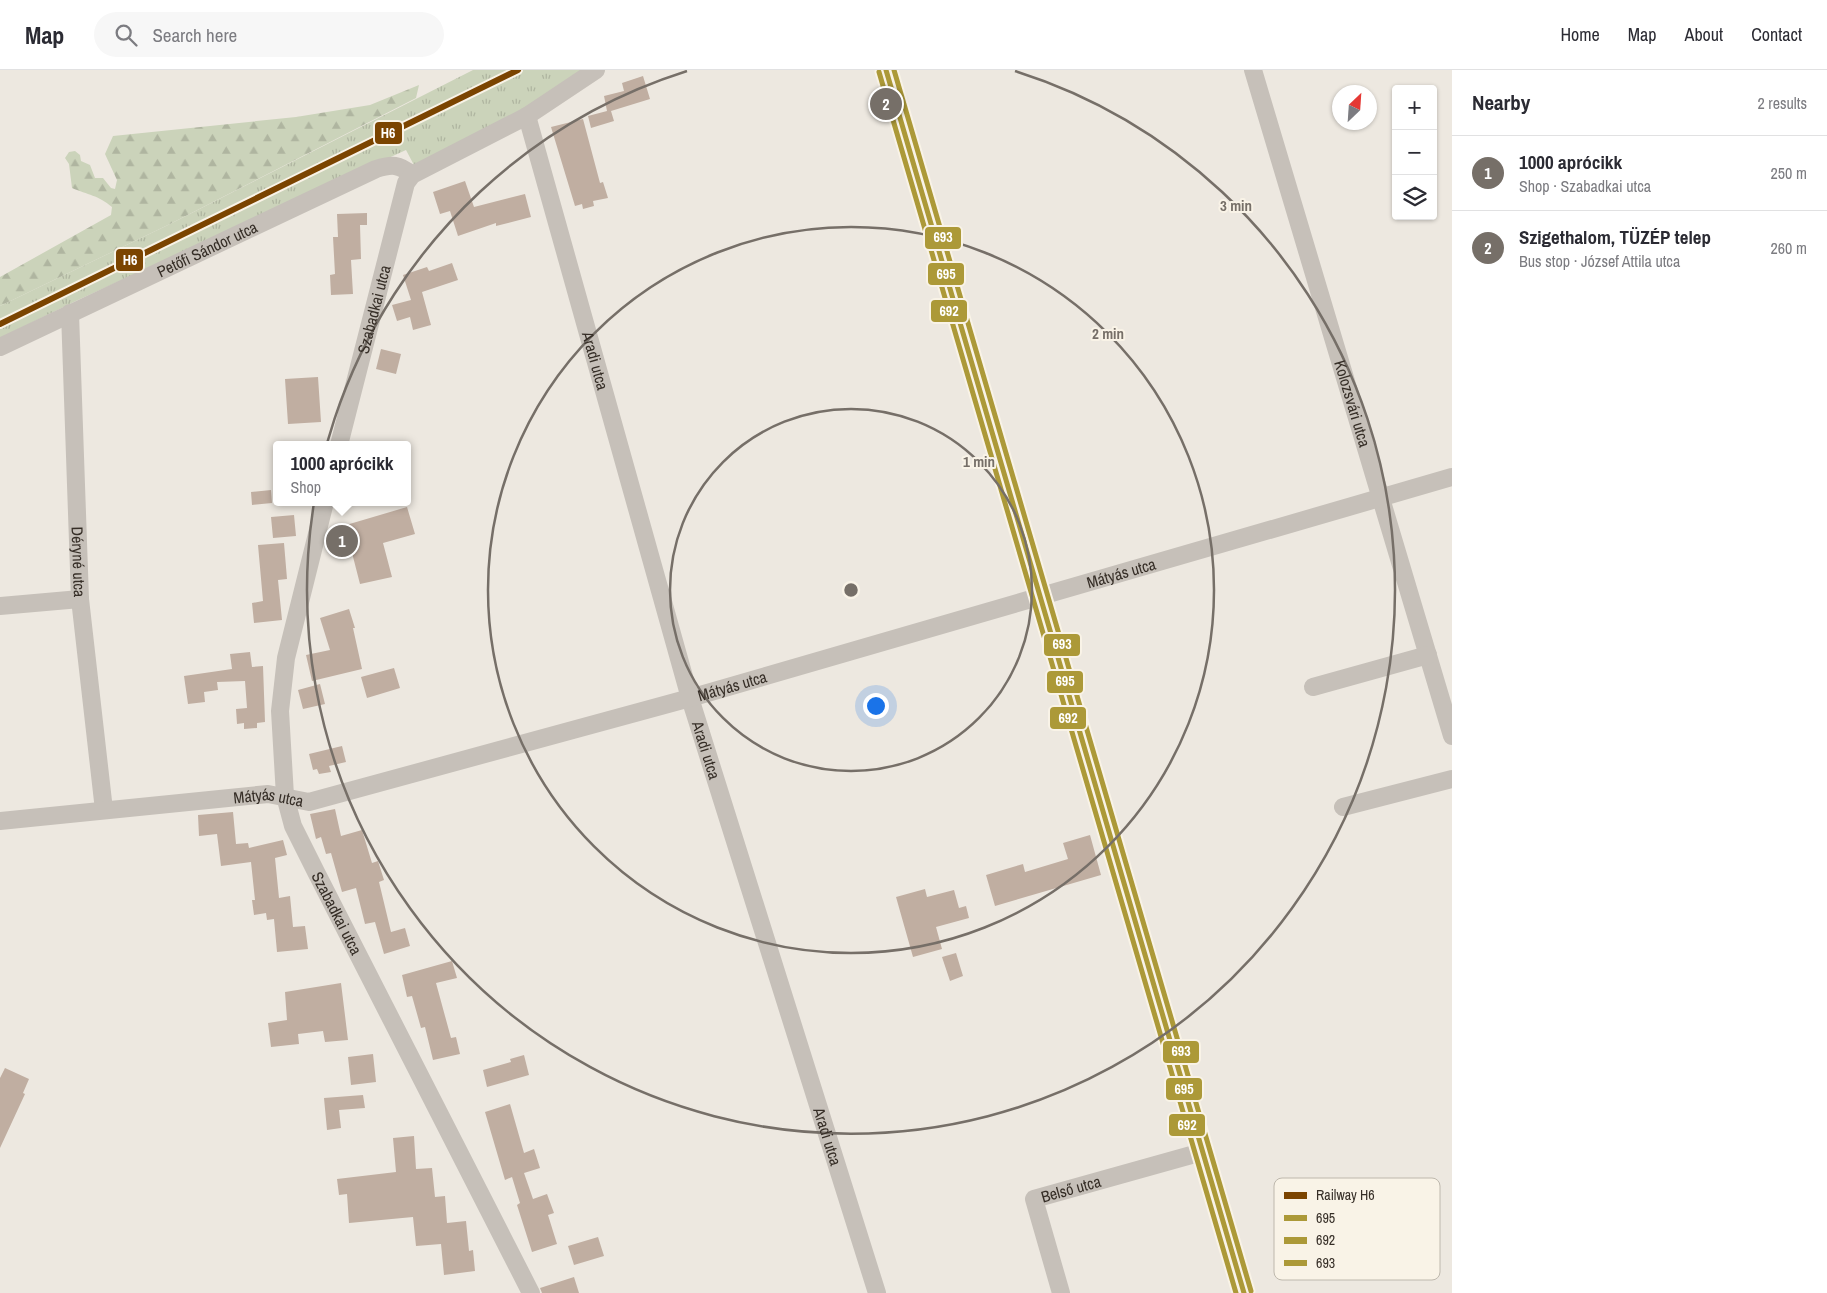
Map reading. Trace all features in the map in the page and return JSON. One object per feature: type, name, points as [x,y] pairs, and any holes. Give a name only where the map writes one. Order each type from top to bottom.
[{"type":"street","points":[[412,175],[527,116],[596,70]]},
{"type":"street","points":[[886,70],[1038,596],[1244,1293]]},
{"type":"street","name":"Kolozsvári utca","points":[[1253,70],[1452,736]]},
{"type":"street","name":"Aradi utca","points":[[527,116],[690,698],[877,1293]]},
{"type":"street","name":"Petőfi Sándor utca","points":[[0,347],[376,169],[390,164],[402,167],[412,175]]},
{"type":"street","name":"Szabadkai utca","points":[[340,441],[402,194],[412,175]]},
{"type":"street","name":"Déryné utca","points":[[70,313],[80,598],[104,810]]},
{"type":"street","name":"Mátyás utca","points":[[0,821],[268,794],[309,802],[690,698],[1452,477]]},
{"type":"street","name":"Szabadkai utca","points":[[324,506],[286,658],[280,711],[285,796],[293,826],[312,865],[532,1293]]},
{"type":"street","points":[[0,606],[80,598]]},
{"type":"street","points":[[1313,687],[1428,655]]},
{"type":"street","points":[[1343,807],[1452,779]]},
{"type":"street","name":"Belső utca","points":[[1061,1293],[1034,1199],[1202,1152]]},
{"type":"green space","points":[[473,70],[588,70],[526,112],[415,167],[406,150],[78,300],[0,338],[0,306],[170,224]]},
{"type":"green space","points":[[419,85],[416,98],[170,224],[0,306],[0,277],[111,215],[112,207],[107,203],[72,188],[69,164],[65,158],[69,152],[75,151],[80,155],[81,161],[90,165],[95,178],[103,178],[111,188],[115,189],[117,180],[105,154],[113,136],[296,117],[370,105]]},
{"type":"building","points":[[643,76],[650,99],[611,111],[614,121],[591,128],[588,116],[607,111],[604,96],[624,91],[622,83]]},
{"type":"building","points":[[583,119],[600,183],[603,182],[608,198],[593,201],[594,206],[583,209],[582,204],[575,206],[551,127]]},
{"type":"building","points":[[465,181],[474,207],[525,194],[531,217],[496,226],[496,223],[458,236],[450,211],[440,214],[433,192]]},
{"type":"building","points":[[367,213],[367,225],[360,225],[361,259],[351,260],[353,294],[331,295],[330,275],[335,274],[333,237],[338,237],[337,214]]},
{"type":"building","points":[[452,263],[458,280],[422,292],[431,325],[413,330],[410,317],[397,321],[392,305],[411,300],[403,275],[427,267],[429,271]]},
{"type":"building","points":[[381,349],[401,354],[396,374],[376,369]]},
{"type":"building","points":[[318,377],[321,422],[288,424],[285,379]]},
{"type":"building","points":[[271,490],[272,503],[252,505],[251,492]]},
{"type":"building","points":[[407,507],[415,534],[383,543],[392,577],[360,584],[351,549],[342,551],[336,528]]},
{"type":"building","points":[[294,515],[296,536],[273,538],[271,517]]},
{"type":"building","points":[[284,543],[287,579],[278,580],[282,620],[254,623],[252,603],[263,601],[258,545]]},
{"type":"building","points":[[349,609],[355,628],[353,628],[362,669],[312,681],[306,655],[330,650],[320,618]]},
{"type":"building","points":[[250,652],[252,667],[263,666],[265,722],[257,723],[257,728],[244,729],[244,723],[237,724],[236,709],[247,708],[245,681],[217,682],[218,690],[204,692],[205,702],[188,704],[184,676],[232,669],[230,654]]},
{"type":"building","points":[[394,668],[400,688],[367,698],[361,677]]},
{"type":"building","points":[[320,684],[325,704],[303,709],[298,690]]},
{"type":"building","points":[[342,746],[346,762],[329,766],[331,772],[319,774],[317,769],[313,770],[309,754]]},
{"type":"building","points":[[335,809],[341,836],[362,830],[372,863],[378,861],[384,880],[379,882],[391,932],[405,928],[410,946],[384,954],[375,922],[365,924],[356,888],[342,892],[331,853],[326,854],[321,837],[316,839],[310,814]]},
{"type":"building","points":[[233,812],[236,844],[248,843],[249,848],[283,840],[287,855],[275,858],[279,898],[290,896],[293,927],[305,926],[308,949],[277,952],[274,919],[267,920],[266,913],[254,915],[252,900],[255,900],[251,862],[221,866],[217,834],[199,836],[198,815]]},
{"type":"building","points":[[1090,835],[1101,875],[995,906],[986,875],[1023,864],[1025,872],[1068,859],[1063,843]]},
{"type":"building","points":[[925,889],[927,897],[954,890],[959,908],[966,906],[969,918],[936,927],[942,949],[913,957],[896,897]]},
{"type":"building","points":[[956,953],[963,976],[950,981],[942,957]]},
{"type":"building","points":[[452,961],[457,978],[436,983],[451,1038],[456,1037],[460,1054],[433,1060],[425,1027],[421,1028],[412,996],[407,997],[402,975]]},
{"type":"building","points":[[341,983],[348,1040],[325,1042],[323,1031],[298,1034],[299,1044],[271,1047],[268,1023],[287,1020],[285,992]]},
{"type":"building","points":[[373,1054],[376,1082],[351,1085],[348,1057]]},
{"type":"building","points":[[524,1055],[529,1075],[487,1087],[483,1070],[511,1062],[510,1059]]},
{"type":"building","points":[[5,1068],[29,1079],[23,1093],[25,1094],[0,1148],[0,1078]]},
{"type":"building","points":[[363,1095],[365,1108],[339,1110],[341,1128],[327,1130],[324,1098]]},
{"type":"building","points":[[510,1104],[524,1153],[534,1149],[540,1168],[524,1173],[533,1199],[547,1194],[554,1213],[548,1215],[557,1244],[532,1252],[517,1205],[520,1203],[512,1177],[505,1180],[485,1112]]},
{"type":"building","points":[[414,1136],[416,1169],[432,1168],[435,1197],[445,1196],[447,1223],[466,1221],[469,1251],[473,1250],[475,1271],[444,1275],[441,1244],[416,1246],[413,1217],[349,1223],[347,1194],[339,1195],[337,1179],[396,1172],[393,1138]]},
{"type":"building","points":[[598,1237],[604,1256],[574,1265],[568,1246]]},
{"type":"building","points":[[574,1277],[579,1293],[542,1293],[540,1288]]},
{"type":"rail line","name":"H6","points":[[0,324],[518,70]]},
{"type":"transit line","name":"695","points":[[886,70],[1244,1293]]},
{"type":"transit line","name":"693","points":[[894,70],[1251,1291]]},
{"type":"transit line","name":"692","points":[[879,72],[1236,1293]]},
{"type":"place","name":"Szigethalom, TÜZÉP telep","points":[[886,104]]},
{"type":"place","name":"1000 aprócikk","points":[[342,541]]}]
